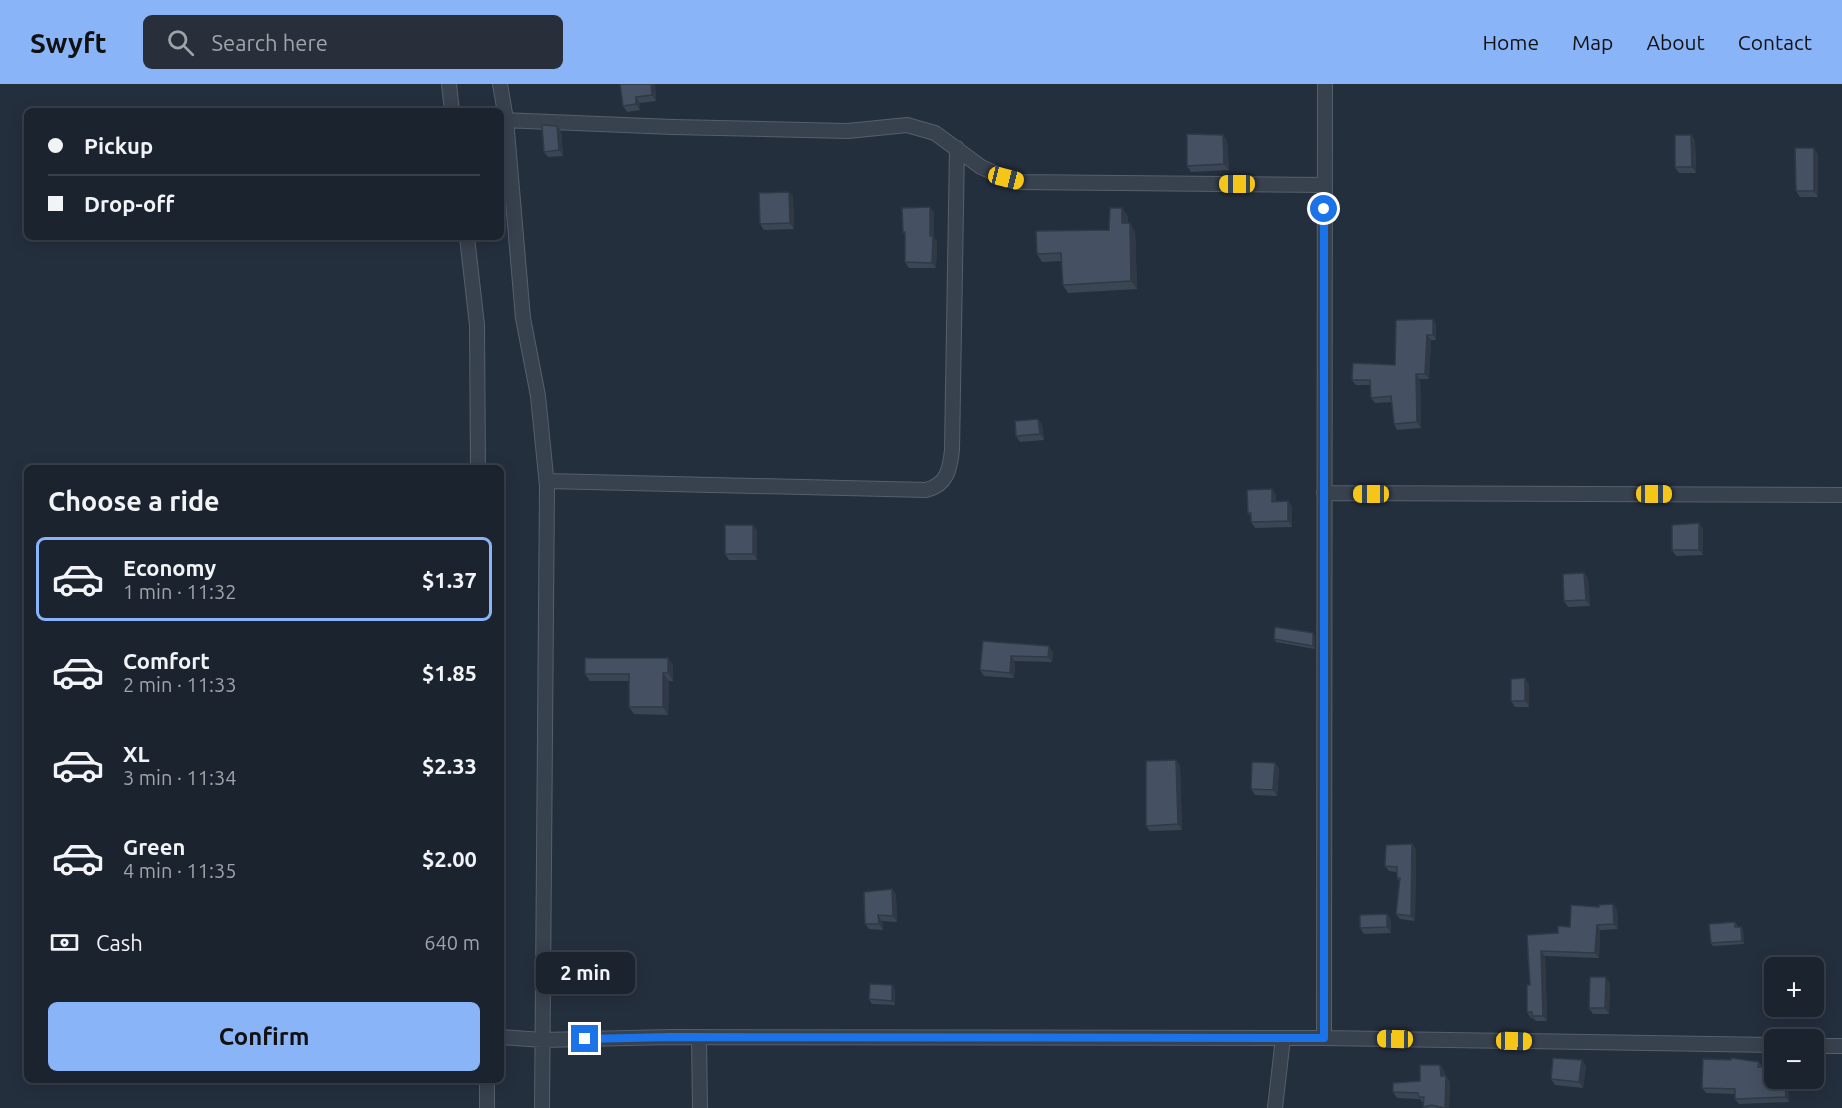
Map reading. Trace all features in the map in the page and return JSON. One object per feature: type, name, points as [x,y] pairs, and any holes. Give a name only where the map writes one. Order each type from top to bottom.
[{"type":"street","points":[[449,84],[452,108]]},
{"type":"street","points":[[500,84],[502,108]]},
{"type":"street","points":[[1324,1038],[1325,84]]},
{"type":"street","points":[[504,120],[855,132],[907,125],[935,133],[981,167],[1019,182],[1324,185]]},
{"type":"street","points":[[504,130],[523,318],[538,396],[547,481],[542,1108]]},
{"type":"street","points":[[547,481],[926,490],[940,484],[950,467],[952,450],[957,148]]},
{"type":"street","points":[[466,240],[477,325],[478,465]]},
{"type":"street","points":[[1324,494],[1842,495]]},
{"type":"street","points":[[504,1037],[542,1040],[699,1037],[1324,1038],[1764,1045]]},
{"type":"street","points":[[699,1037],[700,1108]]},
{"type":"street","points":[[1275,1108],[1283,1038]]},
{"type":"street","points":[[1824,1046],[1842,1046]]},
{"type":"street","points":[[487,1083],[487,1108]]},
{"type":"building","points":[[620,84],[651,84],[652,95],[636,97],[636,104],[623,106]]},
{"type":"building","points":[[542,125],[557,126],[559,150],[544,152]]},
{"type":"building","points":[[1187,134],[1223,135],[1224,164],[1187,166]]},
{"type":"building","points":[[1675,135],[1691,135],[1692,167],[1675,167]]},
{"type":"building","points":[[1795,148],[1814,148],[1814,191],[1796,191]]},
{"type":"building","points":[[789,192],[790,223],[760,224],[759,193]]},
{"type":"building","points":[[930,207],[930,236],[933,236],[932,263],[905,262],[902,208]]},
{"type":"building","points":[[1110,208],[1122,208],[1122,223],[1130,223],[1131,281],[1063,285],[1061,253],[1037,254],[1036,231],[1109,230]]},
{"type":"building","points":[[1433,319],[1433,335],[1427,335],[1425,374],[1416,374],[1417,422],[1394,424],[1391,396],[1371,398],[1370,380],[1352,380],[1353,363],[1395,365],[1396,320]]},
{"type":"building","points":[[1038,419],[1040,434],[1016,436],[1015,421]]},
{"type":"building","points":[[1272,489],[1272,502],[1288,501],[1288,521],[1251,522],[1251,513],[1248,513],[1247,490]]},
{"type":"building","points":[[1699,523],[1699,550],[1672,550],[1672,525]]},
{"type":"building","points":[[725,525],[753,525],[753,554],[725,554]]},
{"type":"building","points":[[1584,573],[1586,600],[1564,601],[1563,574]]},
{"type":"building","points":[[1275,627],[1313,633],[1313,646],[1274,639]]},
{"type":"building","points":[[983,641],[1049,646],[1048,657],[1011,656],[1010,673],[980,670]]},
{"type":"building","points":[[585,658],[668,658],[668,673],[663,673],[663,707],[629,707],[629,674],[585,674]]},
{"type":"building","points":[[1525,678],[1525,701],[1511,701],[1511,679]]},
{"type":"building","points":[[1176,760],[1178,824],[1146,826],[1146,761]]},
{"type":"building","points":[[1252,762],[1275,763],[1273,790],[1251,789]]},
{"type":"building","points":[[1412,844],[1411,916],[1396,914],[1400,878],[1397,878],[1397,867],[1385,866],[1386,845]]},
{"type":"building","points":[[892,889],[893,916],[878,915],[879,924],[865,924],[864,892]]},
{"type":"building","points":[[1613,904],[1614,924],[1597,925],[1595,953],[1541,951],[1543,1016],[1532,1016],[1532,1012],[1527,1012],[1527,985],[1530,985],[1527,935],[1558,933],[1558,926],[1570,927],[1571,905],[1599,907],[1599,905]]},
{"type":"building","points":[[1387,914],[1387,927],[1360,928],[1360,915]]},
{"type":"building","points":[[1735,922],[1735,927],[1741,927],[1742,941],[1711,943],[1709,924]]},
{"type":"building","points":[[1590,977],[1606,977],[1605,1008],[1589,1008]]},
{"type":"building","points":[[870,984],[892,985],[892,1001],[869,999]]},
{"type":"building","points":[[1553,1058],[1582,1060],[1579,1082],[1551,1079]]},
{"type":"building","points":[[1731,1058],[1759,1062],[1758,1067],[1764,1067],[1764,1089],[1786,1089],[1786,1097],[1735,1099],[1735,1089],[1702,1088],[1703,1059],[1731,1060]]},
{"type":"building","points":[[1420,1065],[1440,1065],[1441,1076],[1446,1076],[1445,1108],[1432,1105],[1423,1107],[1424,1097],[1419,1097],[1418,1093],[1393,1092],[1393,1083],[1420,1081]]},
{"type":"route","points":[[585,1039],[671,1037],[1324,1038],[1324,209]]}]
